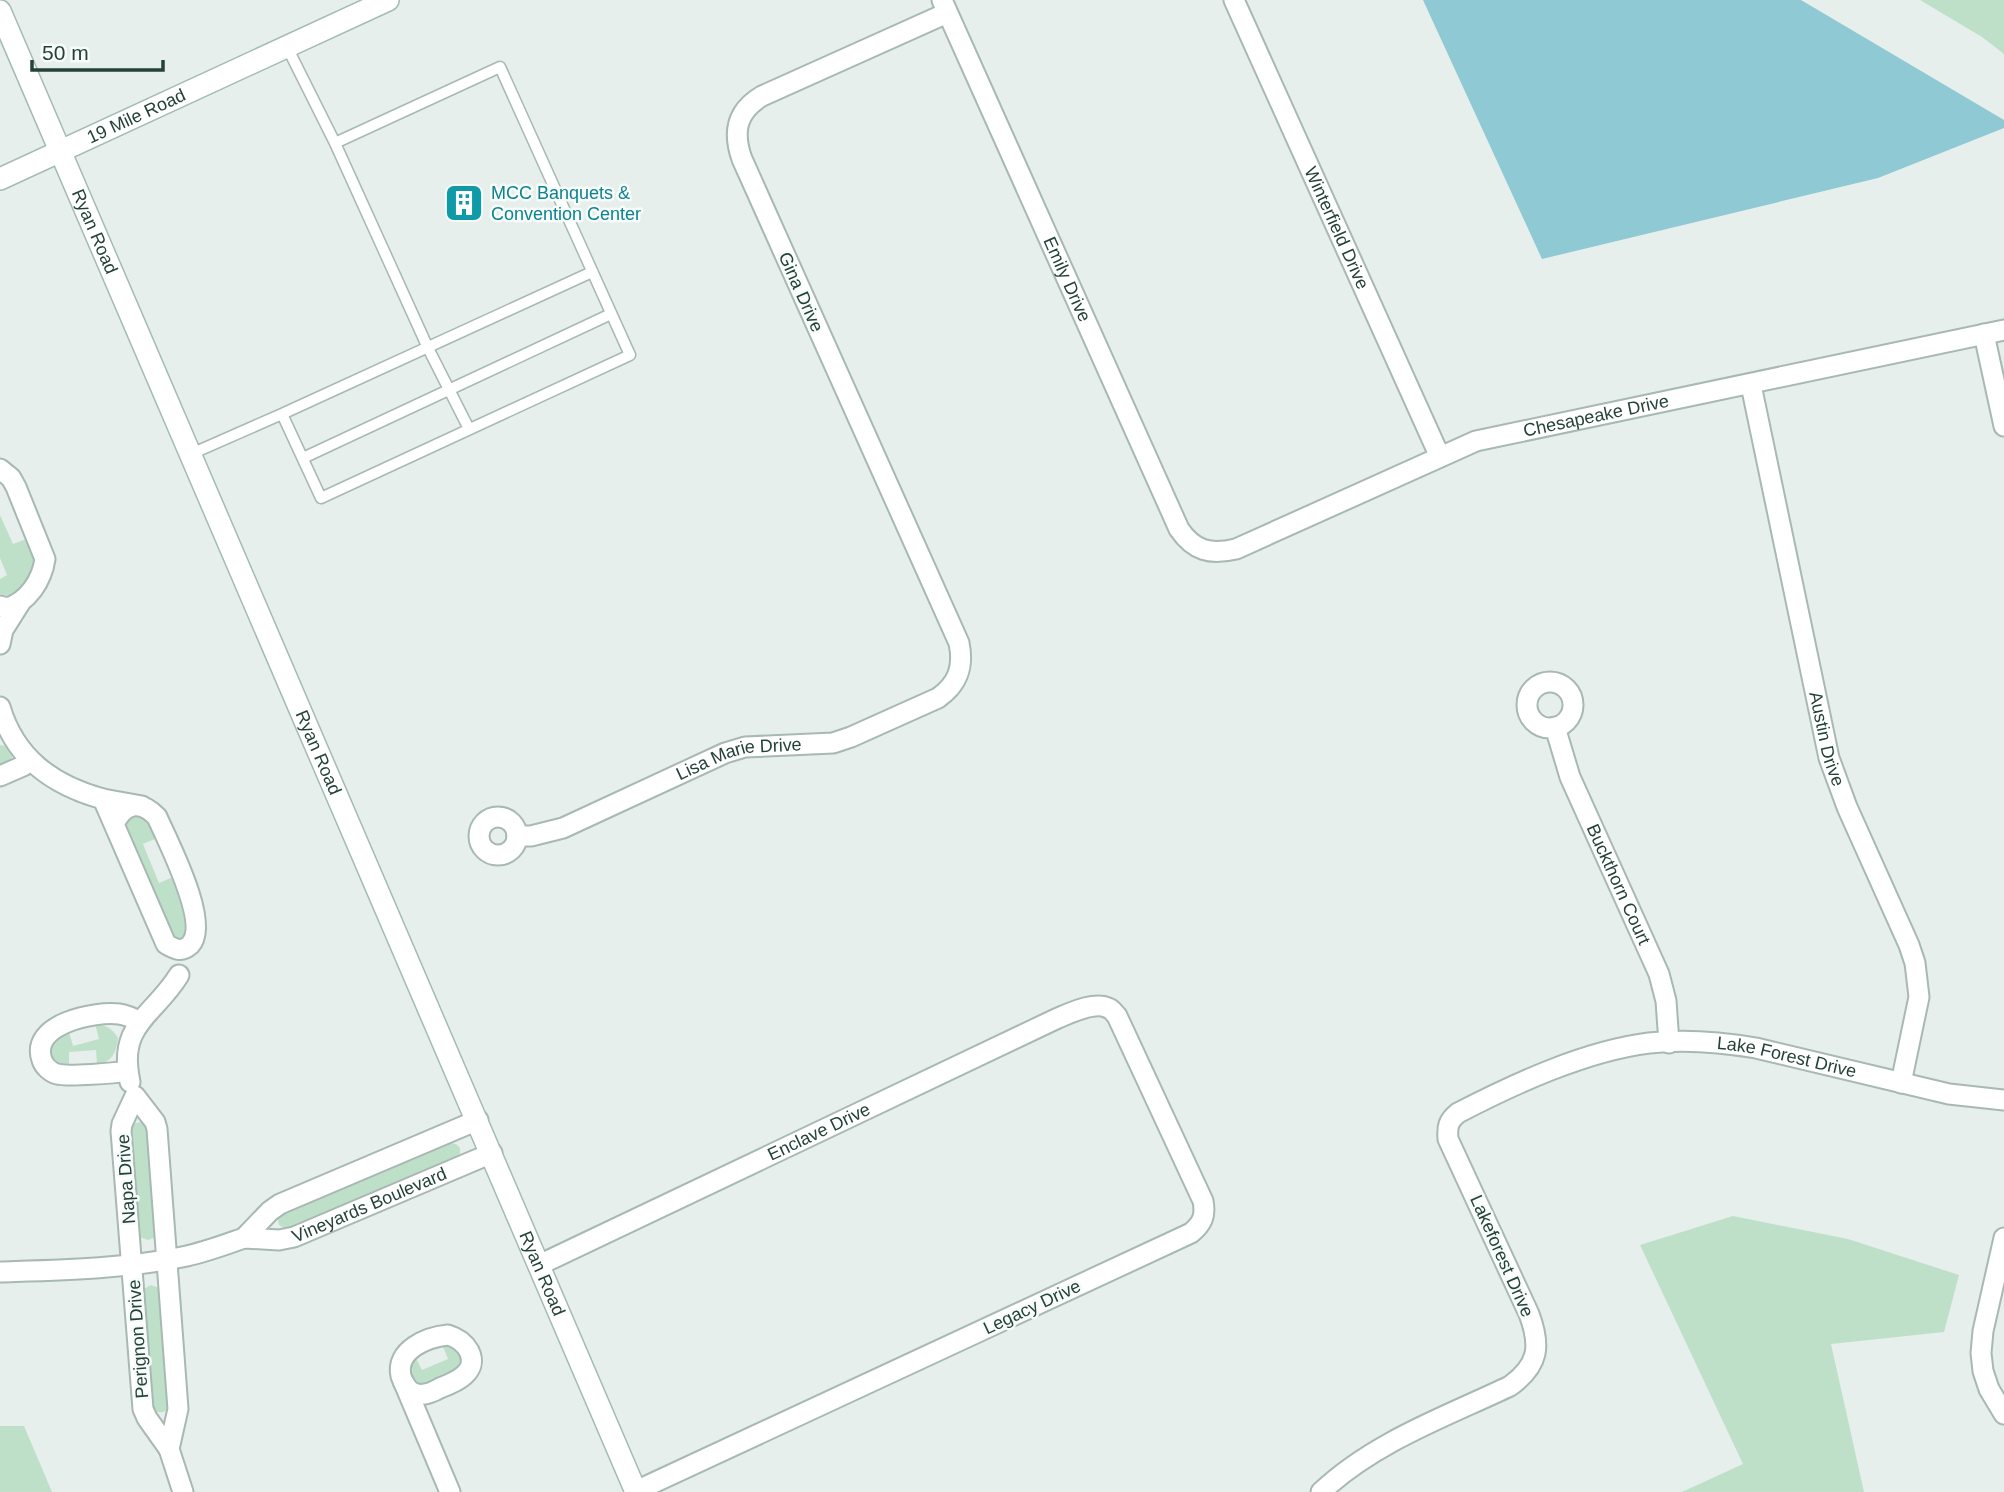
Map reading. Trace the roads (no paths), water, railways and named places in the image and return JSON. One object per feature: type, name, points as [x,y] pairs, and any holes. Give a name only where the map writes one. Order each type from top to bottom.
[{"type":"main road","name":"19 Mile Road","points":[[0,179],[388,0]]},
{"type":"main road","name":"Ryan Road","points":[[0,11],[636,1491]]},
{"type":"street","name":"Winterfield Drive","points":[[1234,0],[1440,457]]},
{"type":"street","name":"Emily Drive","points":[[944,6],[1179,529],[1185,538],[1204,550]]},
{"type":"street","name":"Gina Drive","points":[[944,6],[751,103],[743,113],[737,134],[737,146],[958,643],[961,667],[957,680]]},
{"type":"street","name":"Chesapeake Drive","points":[[1204,550],[1214,552],[1236,549],[1476,441],[1994,332]]},
{"type":"street","points":[[1994,332],[2004,426]]},
{"type":"street","name":"Austin Drive","points":[[1751,384],[1829,758],[1847,807],[1915,963],[1919,997],[1901,1083]]},
{"type":"street","points":[[0,469],[16,488],[45,559],[38,581],[1,631]]},
{"type":"street","points":[[0,606],[7,608],[20,603]]},
{"type":"street","name":"Lisa Marie Drive","points":[[517,836],[531,836],[563,828],[725,753],[745,747],[816,745],[851,737],[938,698],[950,690],[957,680]]},
{"type":"street","points":[[0,706],[5,734],[29,760],[60,781],[88,795],[142,806]]},
{"type":"street","name":"Buckthorn Court","points":[[1555,727],[1570,777],[1659,974],[1667,1001],[1669,1043]]},
{"type":"street","points":[[0,776],[23,766],[29,760]]},
{"type":"street","points":[[103,799],[179,975]]},
{"type":"street","points":[[114,824],[122,811],[142,806]]},
{"type":"street","name":"Napa Drive","points":[[142,806],[157,817],[194,904],[196,927],[189,958],[173,984],[139,1022],[130,1040],[128,1071],[135,1096],[155,1122],[157,1129],[167,1260]]},
{"type":"street","points":[[166,944],[182,950],[194,940]]},
{"type":"street","name":"Enclave Drive","points":[[539,1265],[1058,1018],[1079,1009],[1100,1006]]},
{"type":"street","name":"Legacy Drive","points":[[636,1491],[1191,1233],[1198,1227],[1205,1210],[1198,1189],[1117,1016],[1108,1008],[1100,1006]]},
{"type":"street","points":[[128,1071],[56,1074],[46,1068],[40,1051],[45,1036],[57,1026],[68,1022],[120,1014],[139,1022]]},
{"type":"street","name":"Lake Forest Drive","points":[[1569,1063],[1650,1043],[1709,1042],[1744,1046],[1949,1094],[2004,1100]]},
{"type":"street","name":"Lakeforest Drive","points":[[1321,1492],[1353,1464],[1376,1450],[1510,1386],[1522,1378],[1531,1367],[1537,1343],[1535,1330],[1448,1139],[1447,1128],[1450,1119],[1458,1113],[1569,1063]]},
{"type":"street","name":"Napa Drive","points":[[132,1264],[121,1131],[135,1096]]},
{"type":"street","name":"Vineyards Boulevard","points":[[244,1238],[280,1204],[478,1120]]},
{"type":"street","name":"Vineyards Boulevard","points":[[0,1272],[86,1269],[167,1260],[244,1238],[279,1240],[293,1237],[492,1153]]},
{"type":"street","points":[[2004,1238],[1983,1331],[1981,1353],[1989,1389],[2004,1415]]},
{"type":"street","name":"Perignon Drive","points":[[167,1260],[178,1409],[169,1449]]},
{"type":"street","name":"Perignon Drive","points":[[132,1264],[143,1409],[169,1449],[183,1492]]},
{"type":"street","points":[[404,1382],[416,1394],[422,1395],[437,1390],[461,1379],[470,1369],[470,1353],[463,1342],[456,1338],[439,1336],[412,1347],[401,1362],[401,1376],[450,1492]]},
{"type":"street","points":[[418,1417],[424,1401],[437,1390]]},
{"type":"lane","points":[[287,47],[335,142],[428,348],[469,429]]},
{"type":"lane","points":[[282,414],[321,498],[630,355],[500,67],[335,142]]},
{"type":"lane","points":[[191,454],[592,272]]},
{"type":"lane","points":[[303,458],[611,314]]},
{"type":"water","points":[[1423,0],[1801,0],[2004,120],[2004,128],[1878,178],[1542,259]]},
{"type":"place","name":"MCC Banquets & Convention Center","points":[[464,203]]}]
